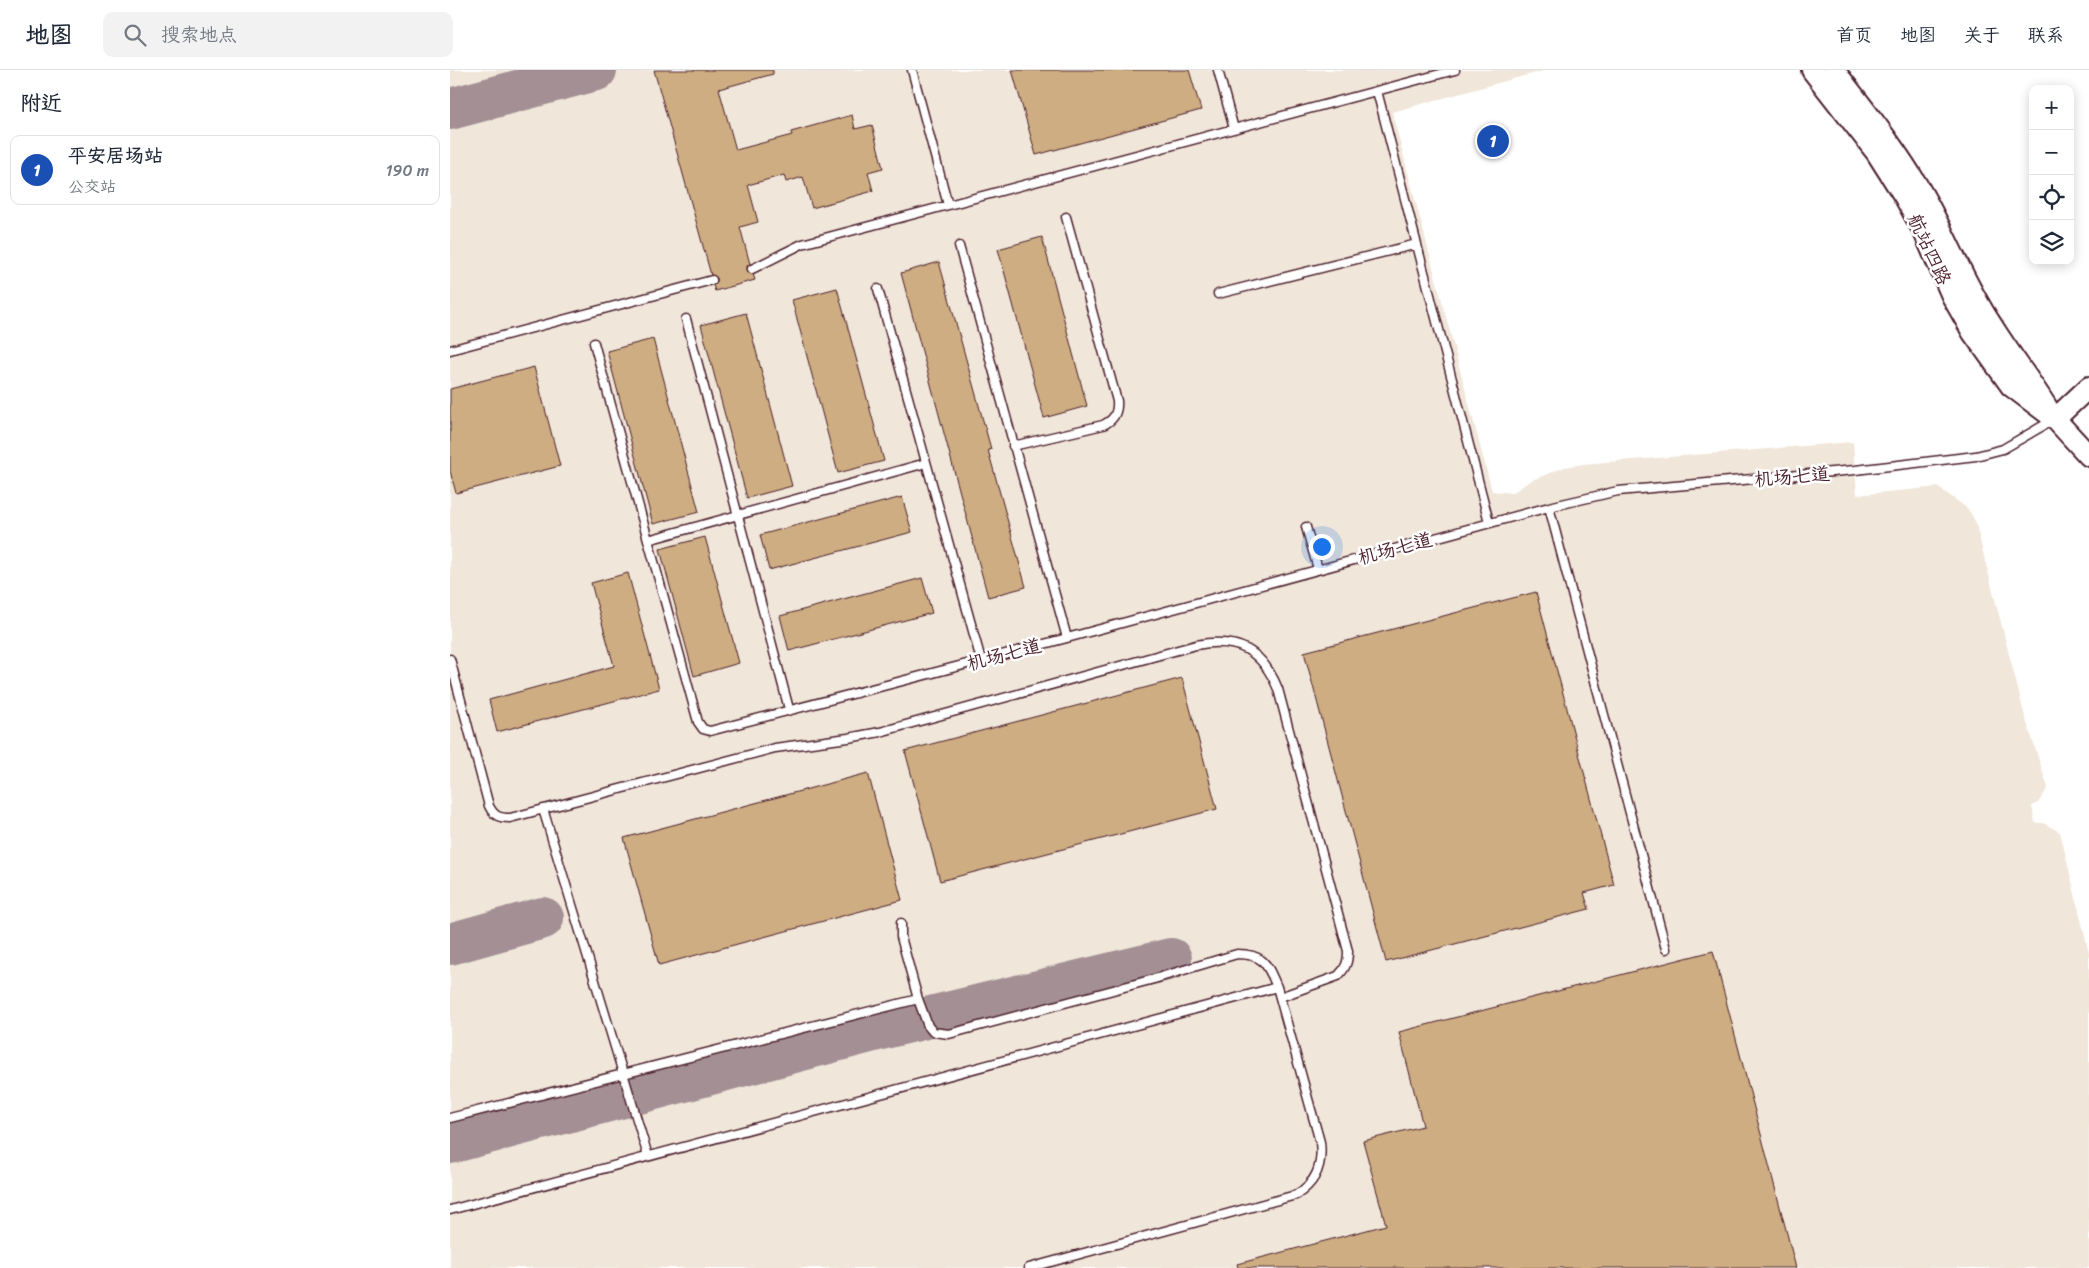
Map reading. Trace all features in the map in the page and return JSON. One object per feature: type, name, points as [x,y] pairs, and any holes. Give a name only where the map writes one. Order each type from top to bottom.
[{"type":"main road","name":"航站四路","points":[[1812,70],[1876,152],[1904,196],[1924,232],[1952,296],[1973,333],[2012,386],[2055,419]]},
{"type":"main road","name":"航站四路","points":[[1834,70],[1892,145],[1939,224],[1968,286],[1991,325],[2055,419],[2089,456]]},
{"type":"main road","name":"机场七道","points":[[2055,419],[2089,387]]},
{"type":"lane","points":[[912,70],[948,205]]},
{"type":"lane","points":[[1218,70],[1234,129]]},
{"type":"lane","points":[[752,269],[802,244],[1454,70]]},
{"type":"lane","points":[[1377,91],[1489,522]]},
{"type":"lane","points":[[1014,446],[1103,425],[1113,420],[1118,409],[1066,217]]},
{"type":"lane","points":[[1218,294],[1417,244]]},
{"type":"lane","points":[[959,246],[1067,638]]},
{"type":"lane","points":[[450,350],[712,280]]},
{"type":"lane","points":[[878,290],[981,660]]},
{"type":"lane","points":[[686,319],[790,709]]},
{"type":"lane","points":[[594,343],[648,540],[926,463]]},
{"type":"lane","name":"机场七道","points":[[648,540],[698,722],[703,728],[710,731],[1067,638],[1549,507],[1618,491],[1962,459],[2003,449],[2055,419]]},
{"type":"lane","points":[[1549,507],[1666,949]]},
{"type":"lane","points":[[1306,527],[1318,569]]},
{"type":"lane","points":[[450,659],[489,806],[492,813],[498,817],[510,818],[775,748],[880,732],[1196,644],[1210,642],[1240,646],[1264,662],[1278,689],[1348,951],[1348,962],[1345,969],[1338,976],[1280,997]]},
{"type":"lane","points":[[543,809],[648,1156]]},
{"type":"lane","points":[[901,922],[901,937],[918,999],[928,1026],[933,1032],[949,1034],[1154,979],[1237,954],[1250,954],[1261,958],[1269,968],[1277,987],[1320,1142],[1320,1163],[1316,1176],[1309,1186],[1296,1195],[1029,1268]]},
{"type":"lane","points":[[450,1210],[1277,987]]},
{"type":"lane","points":[[450,1118],[918,999]]},
{"type":"shaded area","points":[[450,70],[1546,70],[1392,112],[1492,491],[1512,493],[1532,480],[1565,467],[1583,464],[1853,442],[1857,495],[1938,487],[1968,509],[1975,521],[2025,717],[2048,788],[2038,803],[2032,806],[2035,823],[2043,823],[2060,832],[2089,953],[2089,1268],[450,1268]]},
{"type":"building","points":[[654,70],[773,70],[773,74],[719,89],[736,150],[792,135],[791,132],[852,115],[855,129],[872,125],[883,168],[868,172],[873,191],[812,208],[803,177],[786,182],[784,175],[748,185],[758,222],[740,227],[750,264],[747,266],[747,271],[753,274],[755,280],[715,291],[713,285],[717,282],[717,278],[711,275]]},
{"type":"building","points":[[1012,70],[1189,70],[1201,110],[1036,155]]},
{"type":"building","points":[[1042,237],[1087,406],[1044,418],[998,249]]},
{"type":"building","points":[[939,262],[991,449],[988,450],[1026,587],[988,597],[901,273]]},
{"type":"building","points":[[837,288],[884,461],[838,473],[792,300]]},
{"type":"building","points":[[746,313],[792,486],[747,498],[701,325]]},
{"type":"building","points":[[653,339],[699,512],[653,524],[607,351]]},
{"type":"building","points":[[534,367],[560,466],[456,493],[450,471],[450,389]]},
{"type":"building","points":[[902,497],[912,532],[769,570],[760,535]]},
{"type":"building","points":[[705,537],[739,663],[694,676],[660,549]]},
{"type":"building","points":[[628,573],[659,689],[497,732],[489,700],[614,666],[591,583]]},
{"type":"building","points":[[922,578],[932,613],[789,651],[780,616]]},
{"type":"building","points":[[1536,592],[1614,885],[1584,893],[1589,909],[1386,962],[1304,652]]},
{"type":"building","points":[[1182,678],[1217,809],[940,881],[905,751]]},
{"type":"building","points":[[868,773],[902,900],[659,965],[624,838]]},
{"type":"building","points":[[1713,951],[1796,1268],[1238,1268],[1237,1264],[1386,1225],[1363,1141],[1423,1126],[1399,1032]]},
{"type":"taxiway","points":[[450,109],[596,70]]},
{"type":"taxiway","points":[[450,944],[543,918]]},
{"type":"taxiway","points":[[450,1143],[885,1028],[1171,959]]},
{"type":"place","name":"平安居场站","points":[[1493,141]]}]
